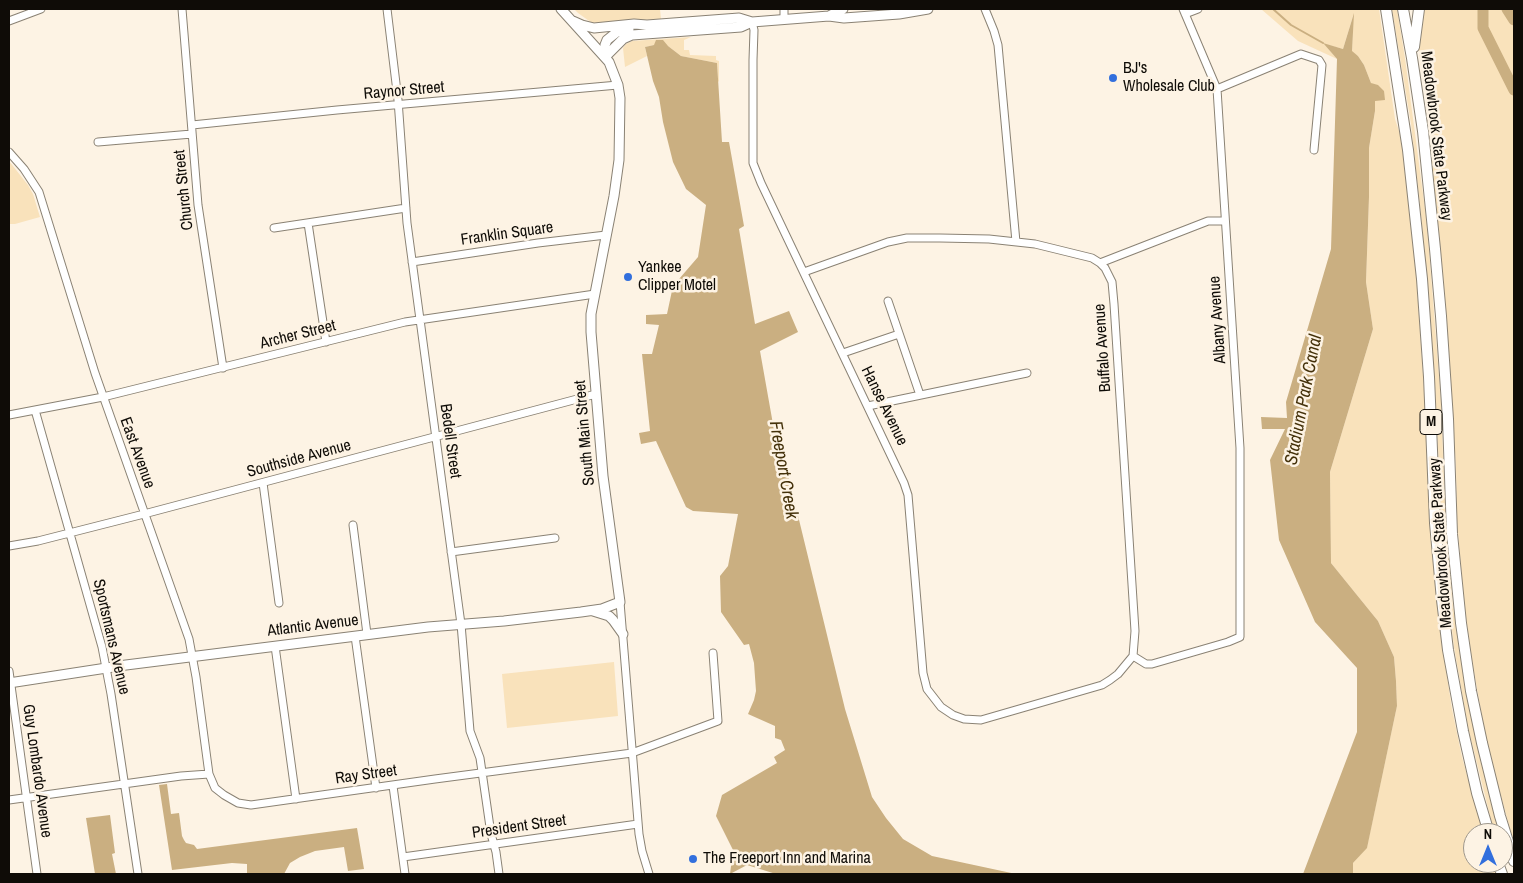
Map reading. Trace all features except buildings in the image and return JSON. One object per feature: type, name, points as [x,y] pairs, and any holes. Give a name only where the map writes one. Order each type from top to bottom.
[{"type":"highway","points":[[1382,9],[1387,20]]},
{"type":"highway","name":"Meadowbrook State Parkway","points":[[1386,9],[1408,150],[1422,279],[1429,378],[1436,533],[1444,618],[1463,731],[1486,823]]},
{"type":"highway","name":"Meadowbrook State Parkway","points":[[1403,9],[1423,131],[1441,316],[1448,419],[1452,534],[1460,613],[1471,691],[1482,743],[1500,816],[1514,861]]},
{"type":"highway","points":[[1412,58],[1418,9]]},
{"type":"main road","name":"South Main Street","points":[[561,9],[605,57],[610,64],[618,85],[620,110],[619,160],[595,294],[591,332],[603,476],[620,602]]},
{"type":"main road","points":[[829,16],[843,9]]},
{"type":"main road","points":[[605,57],[623,38],[632,36],[741,27],[752,22],[784,19],[829,16],[844,18],[881,12],[928,9]]},
{"type":"main road","points":[[570,20],[582,26],[594,28],[739,18],[752,22]]},
{"type":"main road","points":[[605,57],[605,45],[611,36],[617,32],[647,25]]},
{"type":"main road","name":"Atlantic Avenue","points":[[10,683],[192,656],[367,634],[593,611],[620,602]]},
{"type":"main road","points":[[593,611],[609,616],[622,634]]},
{"type":"street","points":[[9,21],[41,9]]},
{"type":"street","name":"Church Street","points":[[182,9],[198,205],[223,368]]},
{"type":"street","name":"Bedell Street","points":[[387,9],[412,262],[461,624],[470,731],[480,758],[499,874]]},
{"type":"street","points":[[784,9],[784,19]]},
{"type":"street","points":[[985,9],[998,45],[1016,242]]},
{"type":"street","points":[[1184,12],[1198,9]]},
{"type":"street","name":"Albany Avenue","points":[[1133,656],[1146,664],[1152,664],[1240,637],[1240,448],[1217,89],[1184,12]]},
{"type":"street","name":"Hanse Avenue","points":[[752,22],[754,30],[753,163],[898,468],[908,495],[923,673],[928,689],[941,706],[953,715],[974,720],[994,717],[1102,684],[1118,674],[1133,656]]},
{"type":"street","points":[[1217,89],[1301,54],[1319,60],[1322,66],[1314,150]]},
{"type":"street","name":"Raynor Street","points":[[192,125],[618,85]]},
{"type":"street","points":[[98,142],[192,134]]},
{"type":"street","name":"East Avenue","points":[[9,152],[39,192],[103,397],[189,640],[209,774]]},
{"type":"street","points":[[274,228],[406,208]]},
{"type":"street","points":[[804,272],[888,242],[907,238],[979,239],[1035,244],[1092,258],[1100,263],[1208,222],[1225,221]]},
{"type":"street","points":[[308,223],[326,342]]},
{"type":"street","name":"Franklin Square","points":[[412,262],[606,235]]},
{"type":"street","name":"Buffalo Avenue","points":[[1100,263],[1109,274],[1112,282],[1114,304],[1135,631],[1133,656]]},
{"type":"street","name":"Archer Street","points":[[9,415],[103,397],[405,322],[595,294]]},
{"type":"street","points":[[888,302],[920,395]]},
{"type":"street","points":[[843,353],[899,334]]},
{"type":"street","points":[[868,406],[1027,373]]},
{"type":"street","name":"Southside Avenue","points":[[9,546],[144,514],[596,394]]},
{"type":"street","name":"Sportsmans Avenue","points":[[35,410],[102,647],[111,694],[138,874]]},
{"type":"street","points":[[263,482],[279,603]]},
{"type":"street","points":[[353,525],[367,634]]},
{"type":"street","points":[[451,552],[555,538]]},
{"type":"street","name":"South Main Street","points":[[620,602],[638,824],[642,851],[649,874]]},
{"type":"street","points":[[355,636],[376,788]]},
{"type":"street","points":[[275,646],[296,799]]},
{"type":"street","name":"Ray Street","points":[[209,774],[215,788],[229,799],[251,805],[632,753],[718,721],[713,654]]},
{"type":"street","name":"Guy Lombardo Avenue","points":[[9,671],[37,874]]},
{"type":"street","points":[[9,800],[181,776],[209,774]]},
{"type":"street","points":[[393,786],[405,874]]},
{"type":"street","name":"President Street","points":[[403,857],[638,824]]},
{"type":"shaded area","points":[[574,9],[660,9],[661,19],[592,23]]},
{"type":"shaded area","points":[[1261,9],[1379,9],[1395,119],[1401,137],[1416,272],[1425,404],[1430,530],[1439,624],[1452,709],[1462,757],[1480,823],[1463,823],[1463,873],[1496,874],[1353,874],[1353,863],[1367,847],[1397,706],[1396,681],[1394,657],[1378,621],[1331,563],[1330,472],[1373,329],[1366,282],[1369,148],[1375,100],[1385,100],[1371,83],[1364,65],[1358,56],[1352,52],[1353,16],[1343,49],[1324,44],[1337,59],[1298,41]]},
{"type":"shaded area","points":[[1392,9],[1397,9],[1405,58],[1427,224],[1441,401],[1444,484],[1452,600],[1473,726],[1497,823],[1492,823],[1468,727],[1454,647],[1443,550],[1435,386],[1422,224],[1411,124]]},
{"type":"shaded area","points":[[1422,9],[1514,9],[1514,843],[1513,823],[1508,823],[1484,727],[1464,603],[1457,520],[1456,467],[1443,275],[1432,162],[1431,130],[1419,54]]},
{"type":"shaded area","points":[[691,37],[684,40],[684,50],[689,50],[690,55],[716,56],[716,60],[719,61],[719,82],[717,63],[681,56],[668,46],[654,45],[645,47],[647,56],[625,67],[623,48],[632,41]]},
{"type":"shaded area","points":[[9,161],[33,194],[40,217],[9,224]]},
{"type":"shaded area","points":[[614,662],[618,716],[507,728],[502,674]]},
{"type":"water","name":"Stadium Park Canal","points":[[1354,13],[1352,51],[1364,65],[1371,83],[1378,85],[1384,91],[1385,100],[1375,101],[1369,148],[1366,282],[1373,329],[1330,472],[1331,563],[1378,621],[1394,657],[1397,706],[1367,848],[1353,863],[1353,874],[1303,874],[1357,732],[1357,668],[1315,622],[1279,540],[1270,460],[1285,429],[1262,429],[1261,417],[1287,418],[1286,402],[1331,249],[1337,59],[1323,43],[1343,49]]},
{"type":"water","name":"Freeport Creek","points":[[656,40],[663,40],[681,56],[717,63],[722,142],[729,142],[744,226],[739,229],[755,324],[789,311],[798,332],[760,351],[779,458],[784,458],[845,709],[872,797],[903,839],[932,856],[1016,874],[776,874],[747,865],[730,874],[733,850],[716,816],[722,795],[777,763],[774,757],[785,750],[781,740],[775,738],[775,726],[748,714],[756,691],[754,663],[749,644],[744,645],[721,612],[720,576],[728,566],[738,514],[693,511],[686,507],[656,441],[641,444],[639,433],[650,431],[642,354],[652,354],[659,325],[646,324],[646,315],[667,314],[673,286],[698,257],[706,205],[686,189],[673,162],[659,97],[645,47],[654,45]]},
{"type":"water","points":[[167,784],[171,814],[179,813],[184,840],[186,843],[194,845],[197,849],[357,828],[364,869],[348,871],[344,847],[315,851],[300,857],[290,863],[284,874],[247,874],[247,864],[232,863],[172,870],[159,785]]},
{"type":"water","points":[[110,815],[115,853],[112,854],[116,874],[95,874],[86,818]]},
{"type":"waterway","points":[[1273,9],[1291,25],[1323,43]]},
{"type":"waterway","points":[[1483,9],[1483,28],[1514,90]]},
{"type":"waterway","points":[[1507,9],[1514,20]]},
{"type":"place","name":"BJ's Wholesale Club","points":[[1113,78]]},
{"type":"place","name":"Yankee Clipper Motel","points":[[628,277]]},
{"type":"place","name":"The Freeport Inn and Marina","points":[[693,859]]}]
